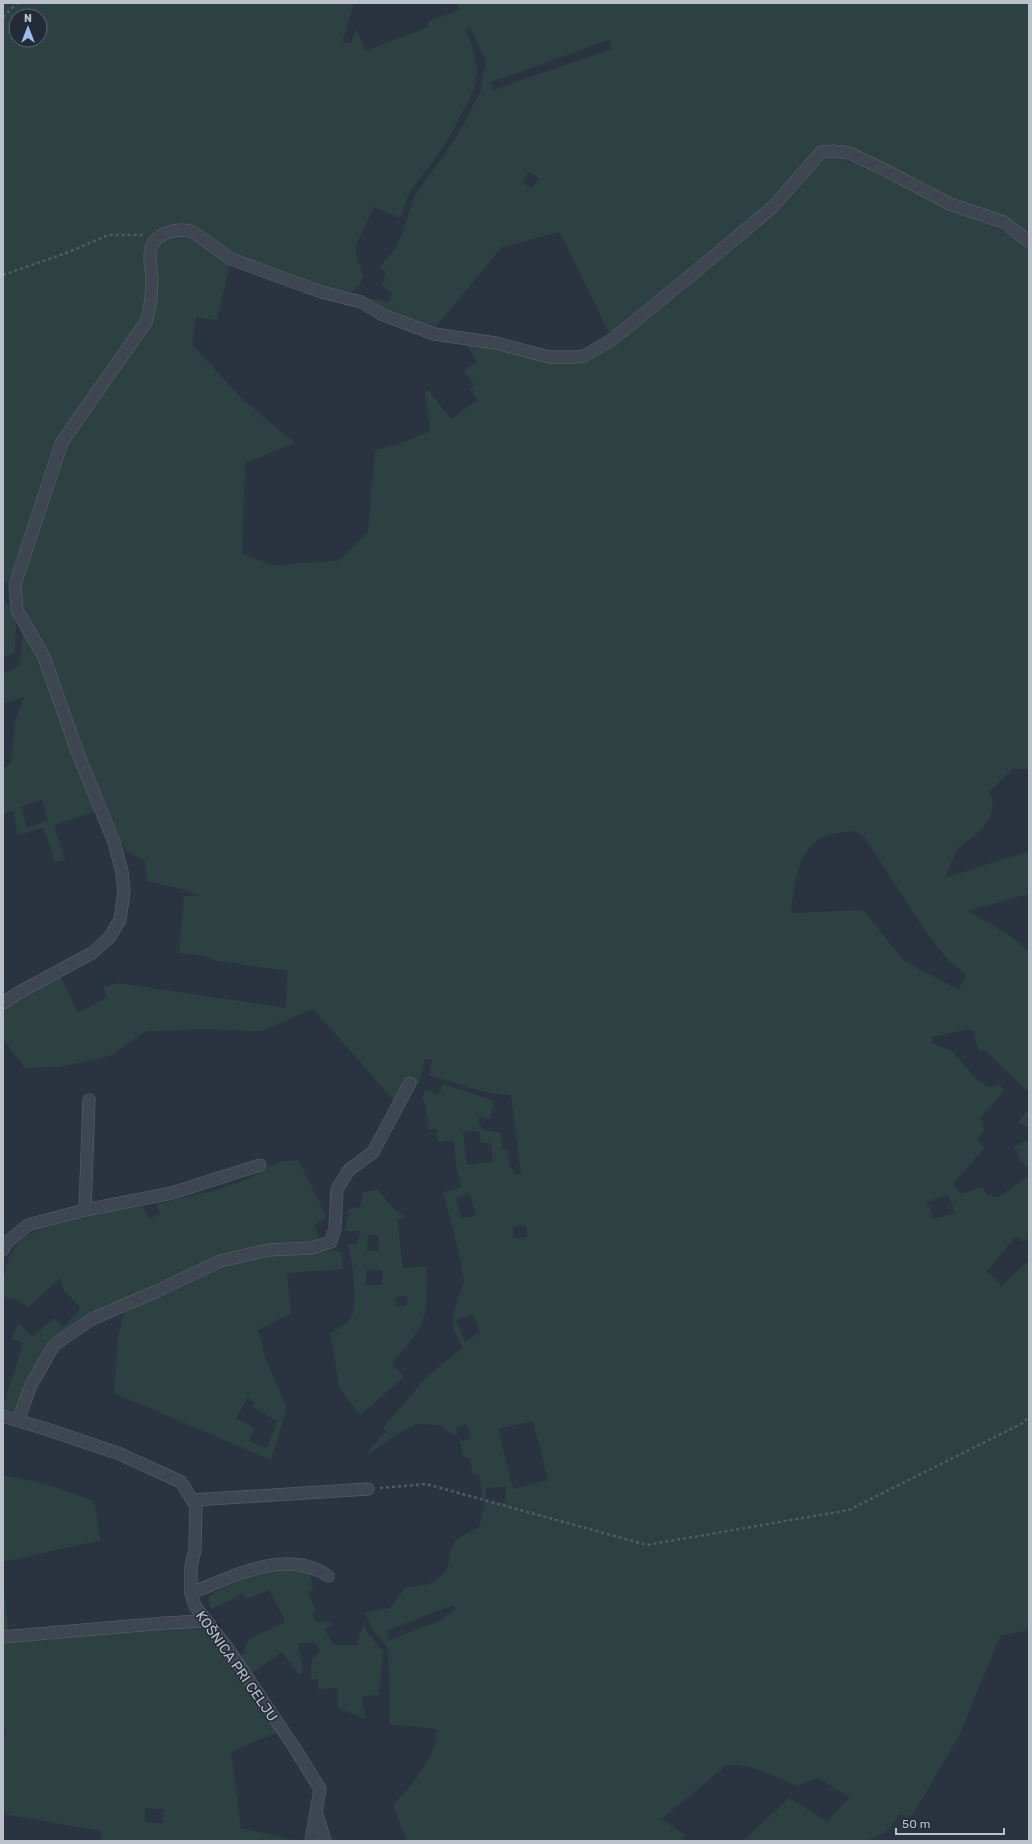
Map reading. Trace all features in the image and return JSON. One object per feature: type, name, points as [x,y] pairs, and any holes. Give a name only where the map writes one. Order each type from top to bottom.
[{"type":"street","points":[[3,1003],[18,993],[92,953],[109,938],[120,920],[124,891],[122,872],[114,842],[77,751],[44,656],[17,610],[15,584],[62,442],[146,322],[150,310],[152,279],[150,256],[151,247],[163,235],[172,230],[187,229],[231,259],[321,292],[361,302],[383,316],[434,334],[496,343],[549,357],[584,356],[613,339],[773,207],[822,152],[834,151],[849,153],[950,204],[1004,222],[1029,242]]},
{"type":"street","points":[[18,1421],[31,1385],[54,1345],[92,1318],[157,1291],[220,1260],[268,1250],[312,1248],[331,1242],[336,1228],[337,1189],[349,1170],[373,1152],[410,1083]]},
{"type":"street","points":[[85,1210],[89,1100]]},
{"type":"street","points":[[3,1250],[6,1243],[28,1225],[85,1210],[172,1193],[260,1165]]},
{"type":"street","name":"KOŠNICA PRI CELJU","points":[[3,1416],[120,1454],[181,1482],[196,1506],[195,1549],[191,1567],[191,1593],[194,1606],[234,1657],[320,1789],[311,1841]]},
{"type":"street","points":[[192,1500],[368,1489]]},
{"type":"street","points":[[191,1593],[270,1565],[295,1564],[318,1569],[328,1576]]},
{"type":"street","points":[[3,1637],[165,1623],[206,1622]]},
{"type":"street","points":[[316,1812],[325,1841]]},
{"type":"path","points":[[3,18],[17,3]]},
{"type":"path","points":[[3,275],[69,252],[108,235],[163,235]]},
{"type":"path","points":[[368,1489],[426,1484],[647,1544],[849,1510],[1023,1423],[1029,1416]]},
{"type":"green space","points":[[3,3],[354,3],[342,43],[351,43],[356,30],[366,51],[428,27],[429,21],[459,10],[456,3],[1029,3],[1029,236],[952,200],[923,182],[838,144],[819,147],[770,204],[610,335],[560,232],[502,247],[435,328],[389,311],[369,298],[389,302],[392,293],[382,285],[386,272],[379,268],[394,250],[402,234],[415,195],[455,139],[480,93],[486,62],[470,27],[465,29],[472,46],[477,68],[475,86],[448,139],[410,192],[400,218],[374,207],[356,245],[356,254],[363,276],[359,286],[353,291],[342,292],[310,283],[241,258],[186,225],[167,225],[158,230],[152,237],[144,321],[84,404],[15,570],[3,587]],"holes":[[[609,40],[612,49],[493,90],[491,82]],[[529,172],[539,178],[532,188],[522,182]]]},
{"type":"green space","points":[[839,157],[914,191],[948,210],[987,220],[1008,233],[1029,250],[1029,770],[1013,769],[989,792],[993,800],[991,816],[980,831],[957,849],[945,878],[1029,851],[1029,894],[968,911],[1016,940],[1029,953],[1029,1093],[985,1050],[980,1052],[975,1039],[975,1031],[968,1029],[932,1037],[933,1043],[953,1052],[975,1078],[989,1087],[1000,1085],[1004,1091],[980,1118],[984,1130],[977,1139],[985,1147],[953,1184],[961,1194],[982,1187],[987,1195],[998,1197],[1029,1176],[1029,1236],[1023,1242],[1016,1236],[987,1271],[1002,1286],[1029,1260],[1029,1630],[1000,1636],[959,1736],[912,1816],[899,1815],[889,1830],[867,1841],[743,1841],[789,1798],[827,1821],[850,1797],[818,1778],[798,1786],[751,1767],[728,1764],[662,1819],[685,1835],[682,1841],[407,1841],[393,1805],[411,1785],[428,1760],[435,1745],[437,1729],[389,1724],[390,1707],[388,1648],[373,1630],[365,1613],[390,1608],[405,1588],[432,1582],[443,1575],[449,1562],[453,1544],[463,1535],[479,1527],[484,1508],[479,1474],[473,1475],[470,1459],[463,1457],[460,1441],[471,1439],[467,1424],[456,1428],[457,1435],[453,1435],[440,1425],[417,1424],[393,1437],[370,1454],[367,1453],[386,1431],[383,1428],[422,1382],[438,1367],[463,1348],[453,1328],[453,1315],[464,1281],[459,1252],[443,1192],[462,1187],[456,1165],[454,1140],[438,1142],[436,1128],[429,1130],[426,1107],[422,1097],[426,1090],[438,1095],[443,1084],[494,1101],[490,1119],[480,1117],[478,1121],[482,1129],[501,1133],[502,1150],[508,1151],[509,1164],[515,1174],[521,1175],[511,1095],[490,1093],[429,1075],[432,1060],[425,1059],[420,1081],[399,1106],[313,1009],[261,1031],[204,1029],[146,1031],[110,1056],[59,1067],[25,1068],[3,1039],[3,1011],[28,994],[61,977],[78,1013],[107,997],[103,987],[118,983],[286,1008],[288,971],[211,960],[210,957],[179,953],[184,896],[201,896],[185,890],[147,881],[145,861],[125,850],[97,782],[75,739],[21,608],[21,586],[33,540],[65,442],[152,320],[154,254],[162,239],[185,233],[230,263],[217,320],[196,317],[192,344],[242,399],[295,443],[245,463],[242,554],[274,565],[339,561],[368,532],[375,450],[405,442],[430,431],[425,392],[428,390],[451,419],[477,400],[470,389],[474,385],[464,370],[477,362],[467,344],[470,343],[571,362],[716,263],[778,212],[824,158]],"holes":[[[854,831],[865,838],[926,932],[949,961],[966,974],[959,990],[904,961],[863,910],[791,913],[797,873],[805,854],[818,840],[831,834]],[[479,1131],[481,1143],[491,1143],[493,1162],[467,1165],[463,1132]],[[470,1194],[476,1216],[461,1218],[456,1198]],[[948,1194],[955,1213],[933,1219],[927,1202]],[[513,1226],[526,1226],[527,1237],[513,1238]],[[473,1314],[480,1332],[465,1342],[456,1320]],[[533,1421],[548,1480],[513,1489],[498,1429]],[[506,1487],[506,1502],[486,1502],[486,1488]],[[453,1605],[456,1609],[441,1620],[389,1640],[387,1631]]]},
{"type":"green space","points":[[3,600],[13,611],[16,631],[14,653],[3,657]]},
{"type":"green space","points":[[23,632],[30,641],[47,678],[64,732],[74,751],[98,811],[54,825],[65,860],[53,862],[52,850],[43,828],[17,835],[14,810],[3,815],[3,768],[11,764],[15,722],[24,697],[3,703],[3,670],[5,673],[19,666]],"holes":[[[42,800],[48,820],[27,828],[21,807]]]},
{"type":"green space","points":[[1029,1109],[1029,1128],[1018,1122]]},
{"type":"green space","points":[[1029,1139],[1029,1170],[1020,1159],[1014,1147]]},
{"type":"green space","points":[[298,1160],[327,1218],[314,1225],[323,1246],[258,1250],[70,1335],[53,1355],[22,1413],[3,1409],[23,1343],[13,1339],[13,1333],[19,1323],[32,1337],[54,1318],[63,1327],[81,1309],[63,1289],[60,1278],[29,1307],[15,1299],[3,1298],[4,1275],[8,1260],[11,1253],[20,1241],[42,1229],[115,1211],[143,1206],[149,1218],[160,1215],[157,1204],[216,1190],[246,1180],[279,1162]]},
{"type":"green space","points":[[378,1190],[392,1207],[405,1217],[397,1219],[403,1268],[427,1267],[425,1311],[422,1323],[415,1336],[392,1363],[404,1377],[360,1415],[339,1387],[333,1346],[329,1334],[346,1324],[353,1313],[354,1283],[348,1244],[357,1244],[361,1231],[345,1231],[349,1209],[360,1207],[363,1192]],"holes":[[[368,1235],[379,1235],[379,1251],[367,1251]],[[366,1270],[383,1270],[382,1285],[366,1285]],[[407,1296],[407,1306],[395,1306],[396,1297]]]},
{"type":"green space","points":[[336,1250],[342,1253],[343,1269],[287,1273],[291,1313],[258,1330],[266,1360],[287,1408],[271,1460],[114,1393],[118,1336],[124,1313],[203,1272],[230,1262],[256,1256]],"holes":[[[247,1398],[255,1402],[252,1407],[277,1421],[267,1448],[249,1441],[254,1428],[236,1418]]]},
{"type":"green space","points":[[3,1475],[50,1486],[73,1493],[94,1502],[101,1540],[3,1562]]},
{"type":"green space","points":[[294,1566],[310,1572],[313,1590],[308,1592],[316,1611],[312,1614],[316,1622],[329,1621],[331,1625],[325,1629],[333,1645],[357,1645],[363,1623],[367,1632],[383,1651],[379,1695],[362,1696],[365,1719],[338,1708],[337,1688],[318,1689],[318,1679],[311,1680],[312,1659],[320,1651],[315,1643],[298,1643],[303,1671],[299,1675],[282,1652],[252,1673],[241,1657],[249,1639],[286,1622],[269,1590],[246,1599],[243,1594],[211,1609],[208,1597],[214,1593],[264,1570]]},
{"type":"green space","points":[[3,1575],[9,1635],[3,1635]]},
{"type":"green space","points":[[173,1626],[206,1630],[216,1637],[280,1731],[231,1752],[241,1828],[297,1841],[101,1841],[101,1831],[3,1814],[3,1737],[5,1737],[3,1714],[3,1641],[40,1641]],"holes":[[[145,1808],[164,1809],[163,1823],[145,1822]]]}]
